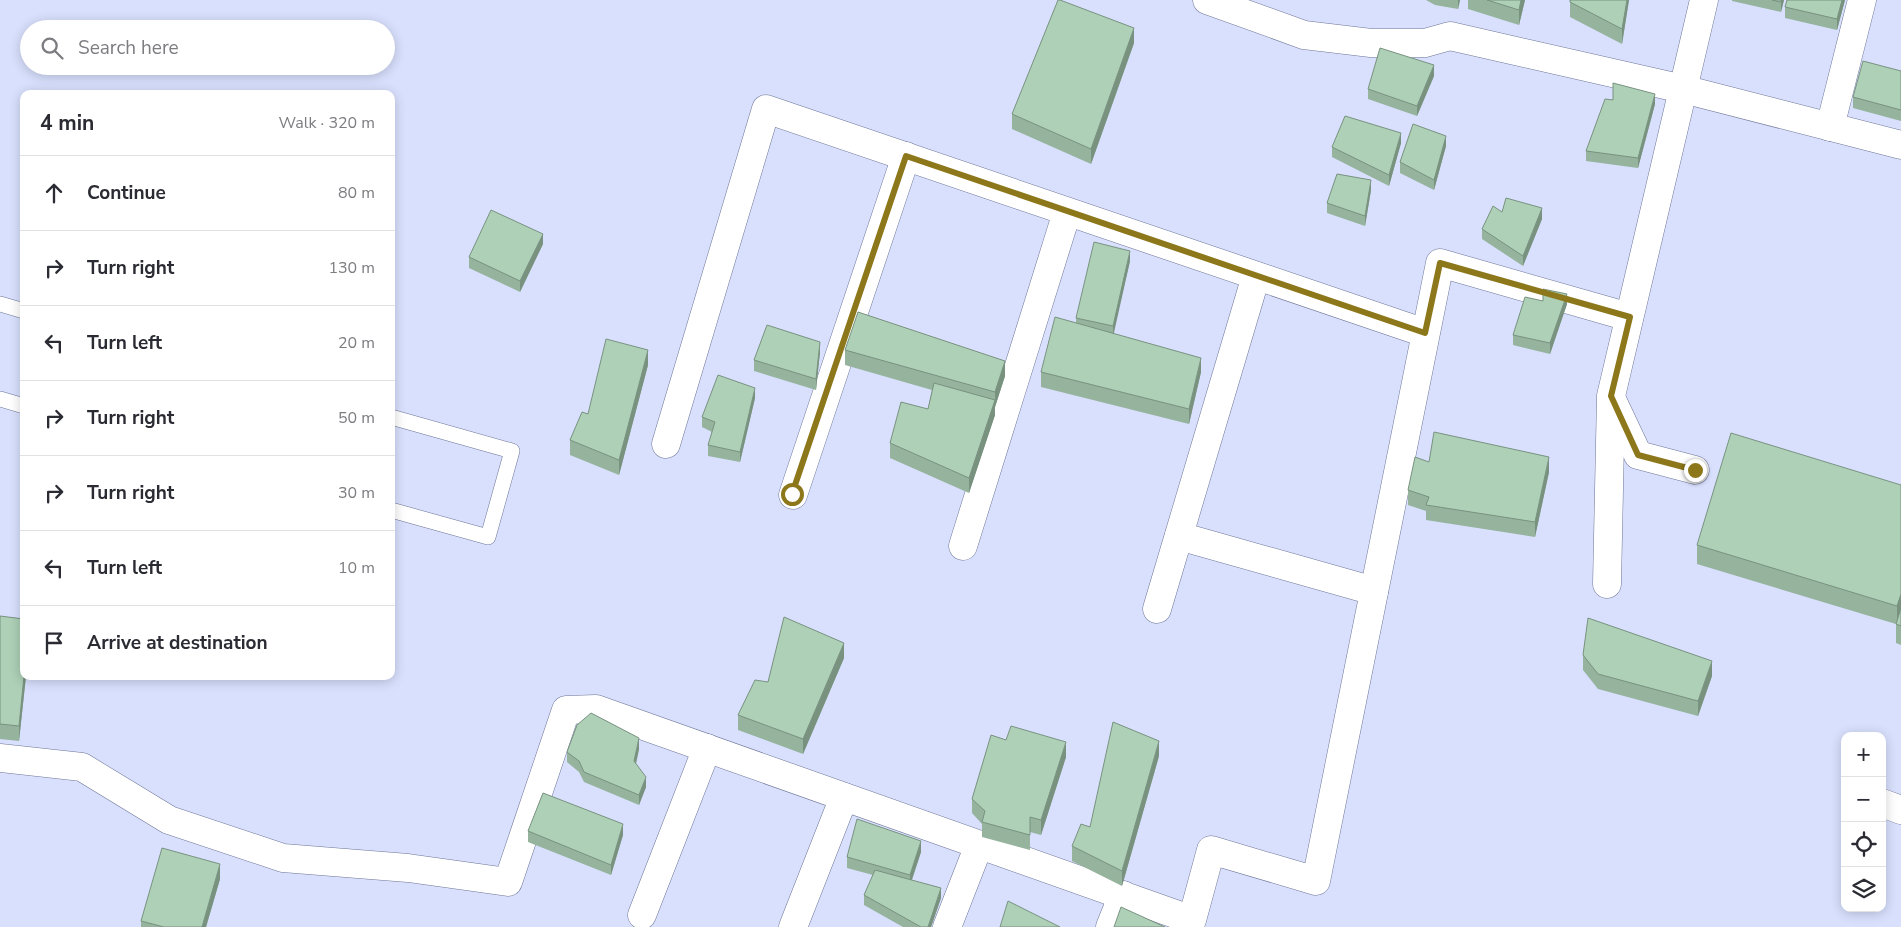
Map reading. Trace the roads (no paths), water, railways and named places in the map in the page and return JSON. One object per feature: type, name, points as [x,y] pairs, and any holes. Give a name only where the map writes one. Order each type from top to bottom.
[{"type":"street","points":[[1207,0],[1304,35],[1371,42],[1425,44],[1450,36],[1683,90],[1901,145]]},
{"type":"street","points":[[1607,584],[1611,396],[1704,0]]},
{"type":"street","points":[[1830,127],[1862,0]]},
{"type":"street","points":[[666,444],[766,109],[1425,333]]},
{"type":"street","points":[[792,494],[906,156]]},
{"type":"street","points":[[963,546],[1067,212]]},
{"type":"street","points":[[0,758],[82,768],[169,820],[283,858],[408,868],[508,882],[566,710],[596,709],[1192,920],[1211,850],[1316,882],[1440,263],[1630,317]]},
{"type":"street","points":[[1157,608],[1256,276]]},
{"type":"street","points":[[1611,396],[1638,455],[1695,470]]},
{"type":"street","points":[[1179,536],[1374,591]]},
{"type":"street","points":[[642,916],[707,748]]},
{"type":"street","points":[[793,927],[844,797]]},
{"type":"street","points":[[1886,804],[1901,810]]},
{"type":"street","points":[[947,927],[979,845]]},
{"type":"street","points":[[1110,927],[1123,895]]},
{"type":"lane","points":[[0,304],[20,310]]},
{"type":"lane","points":[[0,399],[20,405]]},
{"type":"lane","points":[[395,418],[512,452],[488,537],[395,511]]}]
